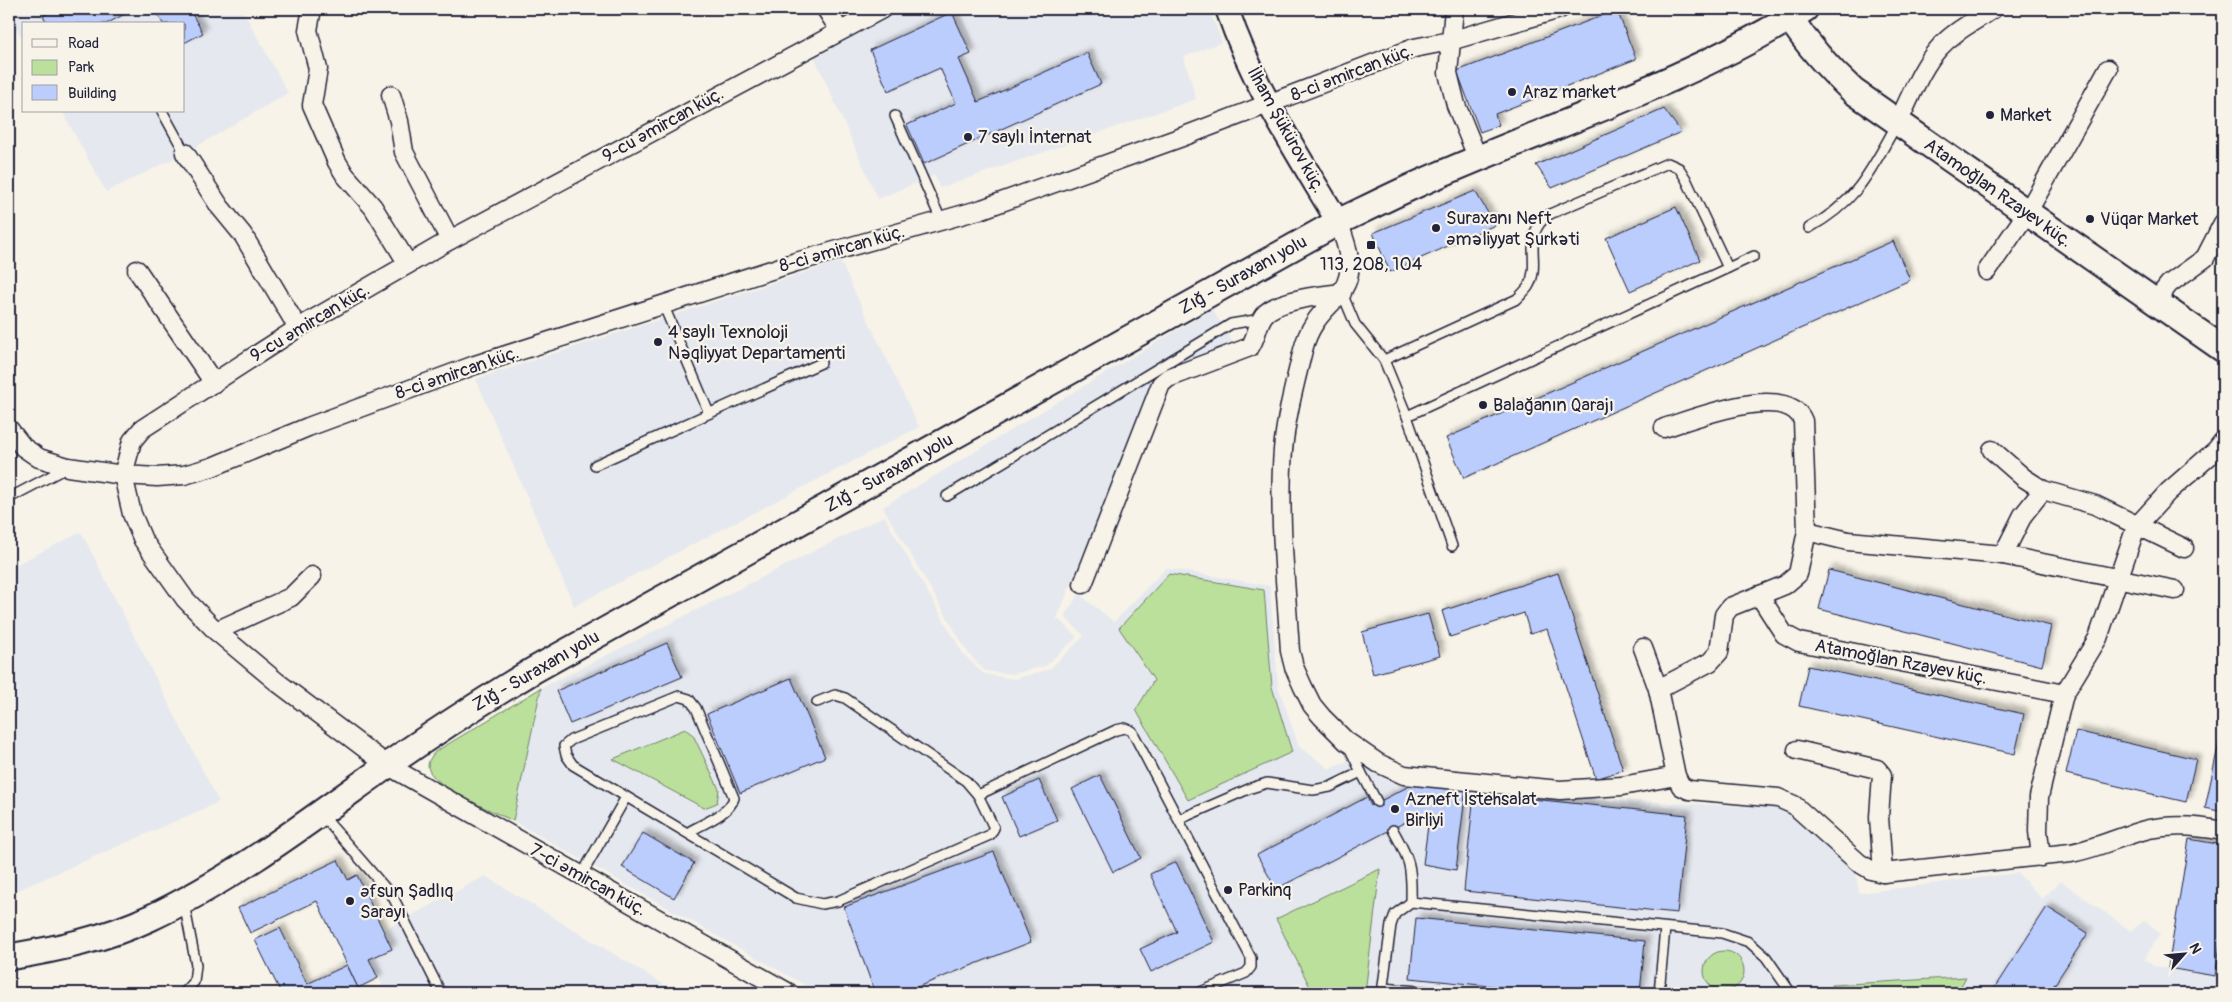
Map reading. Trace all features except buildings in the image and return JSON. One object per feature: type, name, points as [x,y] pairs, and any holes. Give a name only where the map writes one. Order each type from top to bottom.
[{"type":"main road","name":"Atamoğlan Rzayev küç.","points":[[1798,13],[1806,43],[1828,69],[1853,91],[2223,349]]},
{"type":"main road","name":"Zığ - Suraxanı yolu","points":[[9,957],[59,949],[106,935],[149,918],[183,901],[228,876],[470,709],[534,670],[1338,222],[1409,188],[1683,75],[1744,45],[1798,13]]},
{"type":"street","points":[[312,9],[308,30],[318,69],[312,106],[337,162],[373,206],[408,264]]},
{"type":"street","points":[[826,9],[840,31]]},
{"type":"street","name":"9-cu Əmircan küç.","points":[[387,765],[277,682],[216,631],[185,600],[143,540],[132,514],[123,475],[132,441],[142,429],[298,328],[408,264],[736,85],[882,9]]},
{"type":"street","name":"İlham Şükürov küç.","points":[[1227,9],[1268,105],[1292,142],[1338,222]]},
{"type":"street","points":[[1454,9],[1448,73],[1456,105],[1478,159]]},
{"type":"street","name":"8-ci Əmircan küç.","points":[[16,446],[39,458],[68,467],[123,475],[157,477],[184,475],[212,467],[308,427],[475,365],[796,262],[982,209],[1268,105],[1414,48],[1450,41],[1560,9]]},
{"type":"street","points":[[1898,124],[1925,68],[1939,48],[1957,31],[1993,9]]},
{"type":"street","points":[[1987,271],[2027,213],[2108,69]]},
{"type":"street","points":[[391,96],[400,121],[404,152],[450,240]]},
{"type":"street","points":[[185,152],[220,206],[243,235],[298,328]]},
{"type":"street","points":[[1338,222],[1346,242],[1349,259],[1349,278],[1342,293],[1319,318],[1305,341],[1291,397],[1283,451],[1283,533],[1290,651],[1294,667],[1312,705],[1346,741],[1378,763],[1404,775],[1560,790],[1622,786],[1676,776]]},
{"type":"street","points":[[2155,302],[2168,284],[2205,258],[2223,223]]},
{"type":"street","points":[[138,270],[214,383]]},
{"type":"street","points":[[1083,584],[1161,384],[1168,378],[1250,347],[1262,319],[1266,313],[1274,308],[1311,297],[1342,293]]},
{"type":"street","points":[[1658,689],[1710,662],[1718,652],[1724,615],[1730,607],[1785,585],[1798,574],[1807,531],[1803,421],[1800,411],[1786,403],[1745,404],[1664,428]]},
{"type":"street","points":[[9,429],[16,446]]},
{"type":"street","points":[[1992,450],[2024,478],[2043,490],[2095,505],[2136,527],[2184,548]]},
{"type":"street","points":[[2041,857],[2039,797],[2064,694],[2098,638],[2136,527],[2168,492],[2221,450]]},
{"type":"street","points":[[2003,554],[2023,515],[2043,490]]},
{"type":"street","points":[[1807,531],[1848,541],[2003,554],[2175,590]]},
{"type":"street","points":[[216,631],[291,597],[312,576]]},
{"type":"street","name":"Atamoğlan Rzayev küç.","points":[[1760,595],[1784,634],[1799,642],[2064,694]]},
{"type":"street","points":[[1643,648],[1658,689],[1676,776],[1681,786],[1689,790],[1778,798],[1794,805],[1859,863],[1871,870],[1883,873],[2041,857],[2094,849],[2148,830],[2199,826],[2223,831]]},
{"type":"street","points":[[1797,750],[1877,769],[1882,774],[1879,816],[1883,873]]},
{"type":"street","name":"7-ci Əmircan küç.","points":[[387,765],[789,993]]},
{"type":"lane","points":[[163,112],[185,152]]},
{"type":"lane","points":[[895,116],[941,220]]},
{"type":"lane","points":[[1809,228],[1846,203],[1878,161],[1898,124]]},
{"type":"lane","points":[[1384,360],[1517,299],[1528,286],[1532,271],[1534,236],[1538,222],[1550,214],[1668,163],[1679,168],[1686,179],[1728,268]]},
{"type":"lane","points":[[1407,416],[1754,256]]},
{"type":"lane","points":[[1342,293],[1355,324],[1384,360],[1407,416],[1452,546]]},
{"type":"lane","points":[[663,304],[709,413]]},
{"type":"lane","points":[[947,496],[1231,324],[1262,319]]},
{"type":"lane","points":[[595,465],[821,363]]},
{"type":"lane","points":[[9,498],[68,467]]},
{"type":"lane","points":[[687,833],[725,811],[732,805],[734,798],[696,708],[689,700],[679,696],[571,740],[564,746],[566,755],[573,766],[796,898],[822,904],[838,901],[990,835],[994,828],[978,795],[966,781],[846,698],[835,695],[817,702]]},
{"type":"lane","points":[[978,795],[1116,730],[1125,728],[1132,731],[1180,819],[1251,958],[1251,966],[1246,973],[1198,993]]},
{"type":"lane","points":[[1346,741],[1377,802]]},
{"type":"lane","points":[[1180,819],[1250,788],[1267,784],[1313,790],[1330,787],[1361,772]]},
{"type":"lane","points":[[580,876],[626,797]]},
{"type":"lane","points":[[320,813],[393,898],[441,993]]},
{"type":"lane","points":[[1393,830],[1409,859],[1412,874],[1412,902]]},
{"type":"lane","points":[[183,901],[196,965],[194,982],[184,993]]},
{"type":"lane","points":[[1441,993],[1382,991],[1390,925],[1395,914],[1412,902],[1722,933],[1749,942],[1766,956],[1791,993]]},
{"type":"lane","points":[[1660,993],[1665,928]]},
{"type":"shaded area","points":[[9,9],[242,9],[288,93],[185,153],[106,192],[63,112],[185,112],[185,22],[22,22],[22,38],[9,15]]},
{"type":"shaded area","name":"7 saylı İnternat","points":[[904,9],[1209,9],[1222,42],[1184,57],[1196,99],[940,188],[934,175],[878,199],[814,56]]},
{"type":"shaded area","points":[[840,261],[919,427],[574,606],[476,379]]},
{"type":"shaded area","points":[[1212,309],[1235,346],[1157,375],[1057,618],[1077,637],[1045,666],[1013,674],[985,671],[968,653],[883,507]]},
{"type":"shaded area","name":"Azneft İstehsalat Birliyi","points":[[884,516],[963,654],[984,674],[1014,679],[1050,669],[1084,636],[1064,616],[1079,594],[1114,622],[1166,568],[1270,586],[1278,686],[1299,747],[1330,769],[1359,756],[1386,778],[1612,800],[1781,808],[1856,873],[1859,893],[2018,873],[2042,899],[2061,881],[2131,931],[2145,920],[2160,934],[2144,959],[2154,966],[2223,977],[2223,993],[1307,993],[1301,983],[1260,993],[819,993],[513,821],[541,688]]},
{"type":"shaded area","points":[[81,532],[219,802],[9,894],[9,568]]},
{"type":"shaded area","points":[[485,876],[678,993],[386,993],[369,959],[392,949],[384,930]]},
{"type":"green space","points":[[1169,574],[1264,590],[1272,687],[1292,752],[1188,800],[1136,710],[1154,680],[1119,628]]},
{"type":"green space","points":[[541,688],[513,821],[454,792],[434,777],[428,765],[435,752]]},
{"type":"green space","points":[[685,729],[693,735],[719,789],[717,803],[704,808],[613,759]]},
{"type":"green space","points":[[1380,869],[1365,993],[1313,993],[1276,919]]},
{"type":"green space","points":[[1728,951],[1735,954],[1741,960],[1744,971],[1743,979],[1735,988],[1728,991],[1720,991],[1713,988],[1705,979],[1704,967],[1707,960],[1716,952]]},
{"type":"green space","points":[[1966,977],[1957,993],[1832,993],[1832,985]]},
{"type":"place","name":"Araz market","points":[[1512,92]]},
{"type":"place","name":"Market","points":[[1990,115]]},
{"type":"place","name":"7 saylı İnternat","points":[[968,137]]},
{"type":"place","name":"Vüqar Market","points":[[2090,219]]},
{"type":"place","name":"Suraxanı Neft Əməliyyat Şurkəti","points":[[1436,228]]},
{"type":"place","name":"113, 208, 104","points":[[1371,245]]},
{"type":"place","name":"4 saylı Texnoloji Nəqliyyat Departamenti","points":[[658,342]]},
{"type":"place","name":"Balağanın Qarajı","points":[[1483,405]]},
{"type":"place","name":"Azneft İstehsalat Birliyi","points":[[1395,809]]},
{"type":"place","name":"Parkinq","points":[[1228,890]]},
{"type":"place","name":"Əfsun Şadlıq Sarayı","points":[[350,901]]}]
